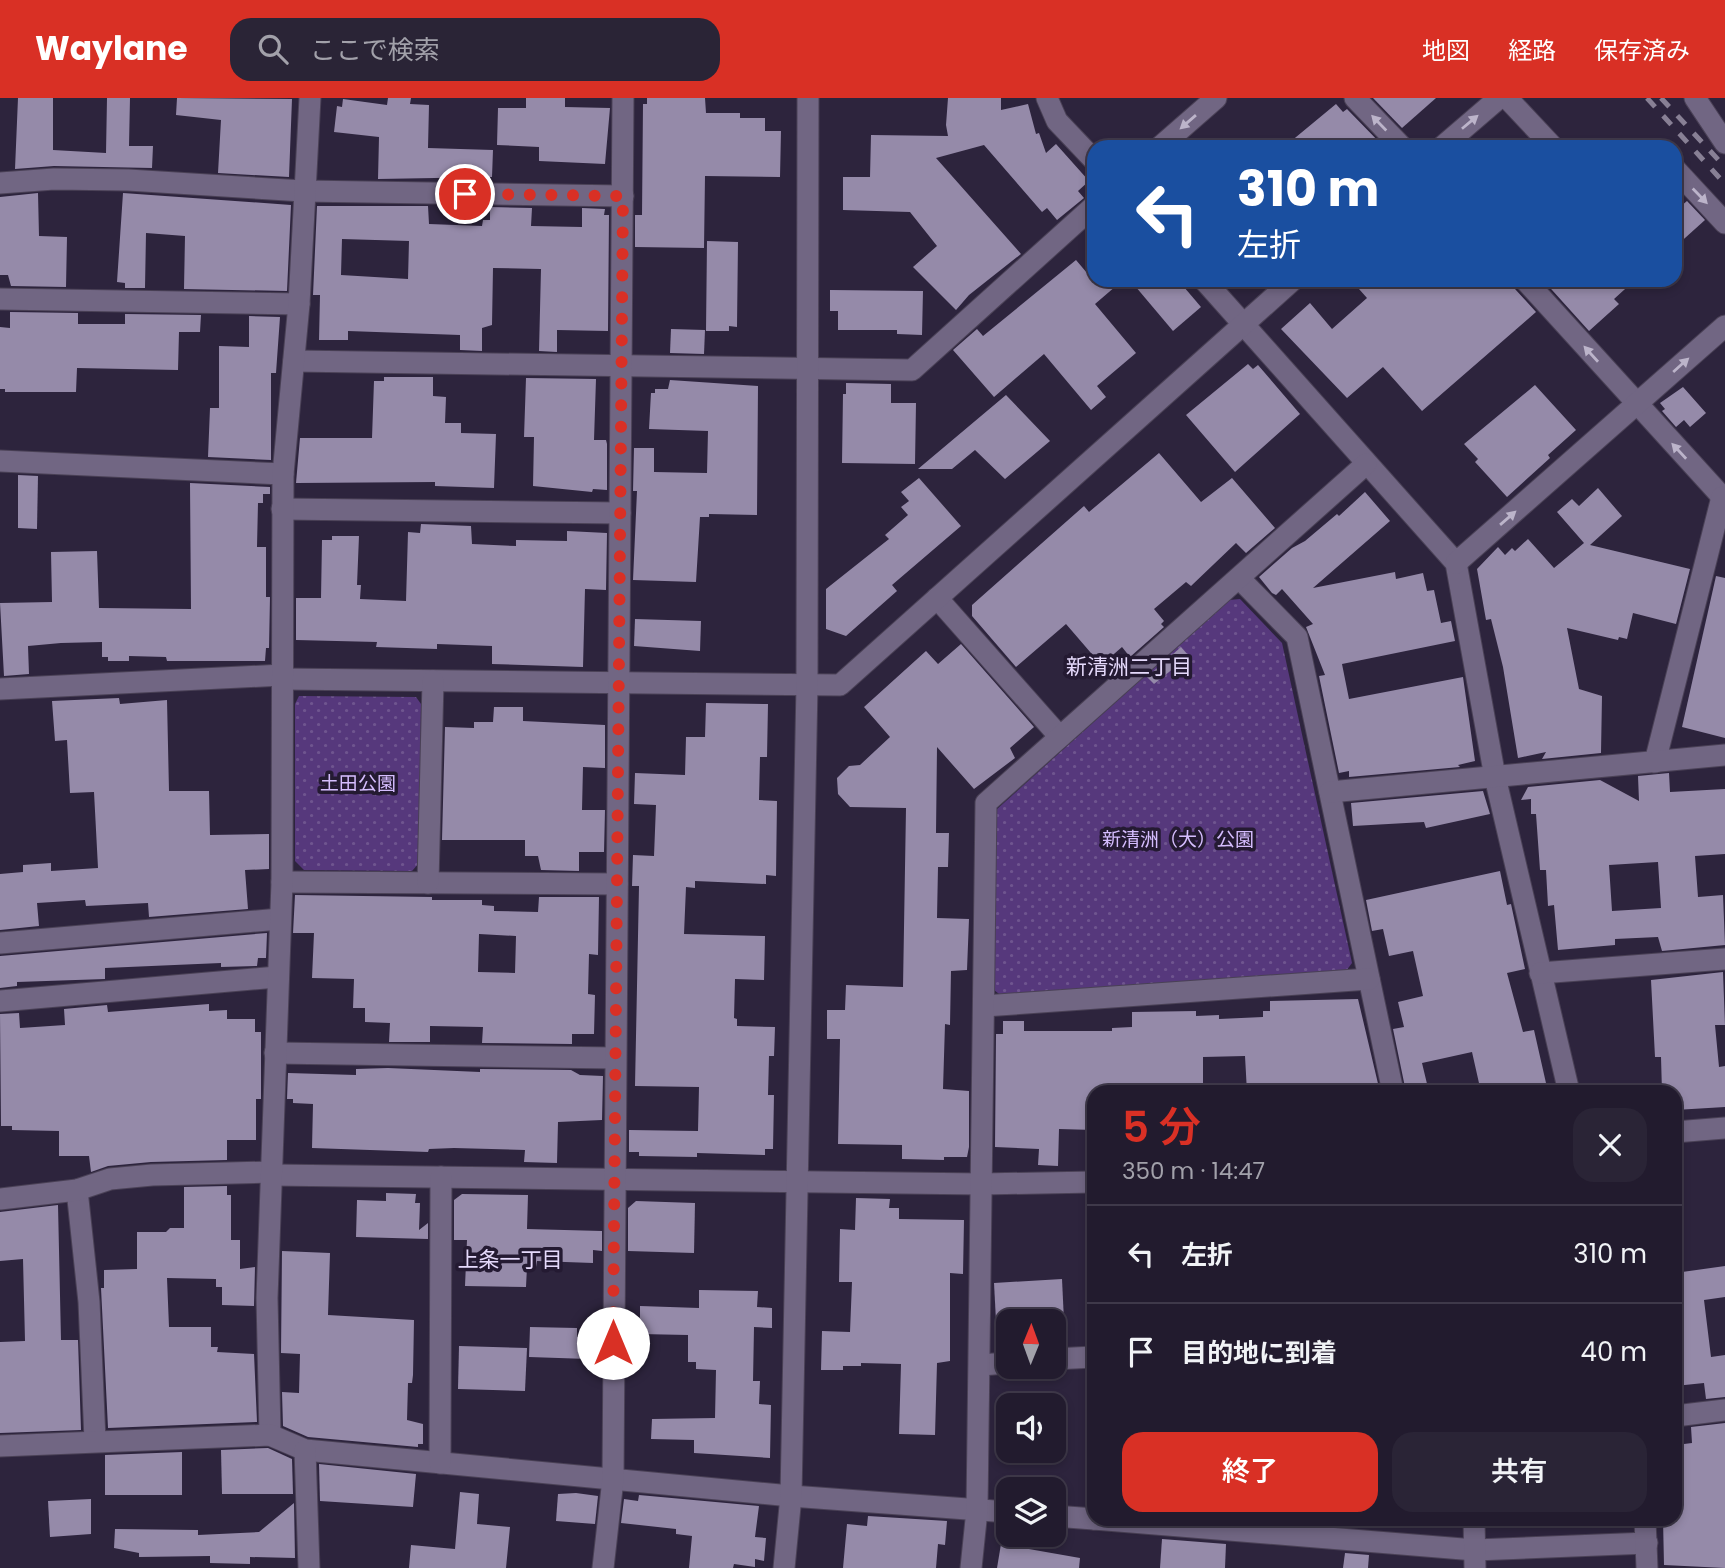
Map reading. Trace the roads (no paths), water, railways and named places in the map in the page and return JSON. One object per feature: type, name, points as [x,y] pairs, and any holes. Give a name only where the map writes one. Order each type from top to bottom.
[{"type":"street","points":[[270,1435],[267,1298],[282,882],[283,474],[299,304],[310,98]]},
{"type":"street","points":[[603,1568],[613,1479],[624,98]]},
{"type":"street","points":[[784,1568],[791,1496],[807,685],[808,98]]},
{"type":"street","points":[[1047,98],[1058,121],[1087,152]]},
{"type":"street","points":[[1168,140],[1216,98]]},
{"type":"street","points":[[1355,98],[1395,140]]},
{"type":"street","points":[[1450,140],[1499,98]]},
{"type":"street","points":[[1507,98],[1546,140]]},
{"type":"street","points":[[1695,98],[1725,143]]},
{"type":"street","points":[[1682,177],[1725,223]]},
{"type":"street","points":[[0,183],[54,179],[128,180],[303,191],[623,196]]},
{"type":"street","points":[[293,361],[912,370],[1087,212]]},
{"type":"street","points":[[1210,287],[1456,563],[1495,777],[1567,1085]]},
{"type":"street","points":[[0,689],[282,677],[619,684],[840,685],[1285,287]]},
{"type":"street","points":[[1531,287],[1723,498],[1655,762]]},
{"type":"street","points":[[0,299],[299,304]]},
{"type":"street","points":[[1456,563],[1725,326]]},
{"type":"street","points":[[0,461],[283,474]]},
{"type":"street","points":[[971,1568],[978,1510],[986,803],[1367,464]]},
{"type":"street","points":[[282,509],[621,513]]},
{"type":"street","points":[[1239,578],[1297,637],[1392,1085]]},
{"type":"street","points":[[937,598],[1060,737]]},
{"type":"street","points":[[428,883],[433,681]]},
{"type":"street","points":[[1330,792],[1725,755]]},
{"type":"street","points":[[282,882],[617,884]]},
{"type":"street","points":[[0,943],[280,919]]},
{"type":"street","points":[[1539,973],[1725,959]]},
{"type":"street","points":[[0,1001],[277,977]]},
{"type":"street","points":[[984,1006],[1369,979]]},
{"type":"street","points":[[275,1053],[615,1058]]},
{"type":"street","points":[[1682,1131],[1725,1128]]},
{"type":"street","points":[[0,1199],[77,1190],[110,1180],[152,1175],[271,1174],[982,1184],[1087,1182]]},
{"type":"street","points":[[440,1463],[441,1177]]},
{"type":"street","points":[[77,1190],[89,1302],[95,1440]]},
{"type":"street","points":[[1066,1359],[1087,1358]]},
{"type":"street","points":[[980,1365],[996,1364]]},
{"type":"street","points":[[1682,1415],[1725,1410]]},
{"type":"street","points":[[0,1446],[95,1440],[270,1435],[305,1450],[791,1496],[996,1511]]},
{"type":"street","points":[[305,1450],[309,1568]]},
{"type":"street","points":[[1066,1517],[1087,1518]]},
{"type":"street","points":[[1161,1526],[1475,1559],[1647,1543]]},
{"type":"street","points":[[1474,1526],[1475,1559]]},
{"type":"street","points":[[1646,1526],[1647,1568]]},
{"type":"railway","points":[[1647,98],[1725,184]]},
{"type":"railway","points":[[1661,98],[1725,167]]},
{"type":"district","name":"新清洲二丁目","points":[[1129,667]]},
{"type":"district","name":"上条一丁目","points":[[510,1260]]},
{"type":"park label","name":"土田公園","points":[[358,783]]},
{"type":"park label","name":"新清洲（大）公園","points":[[1178,839]]}]
